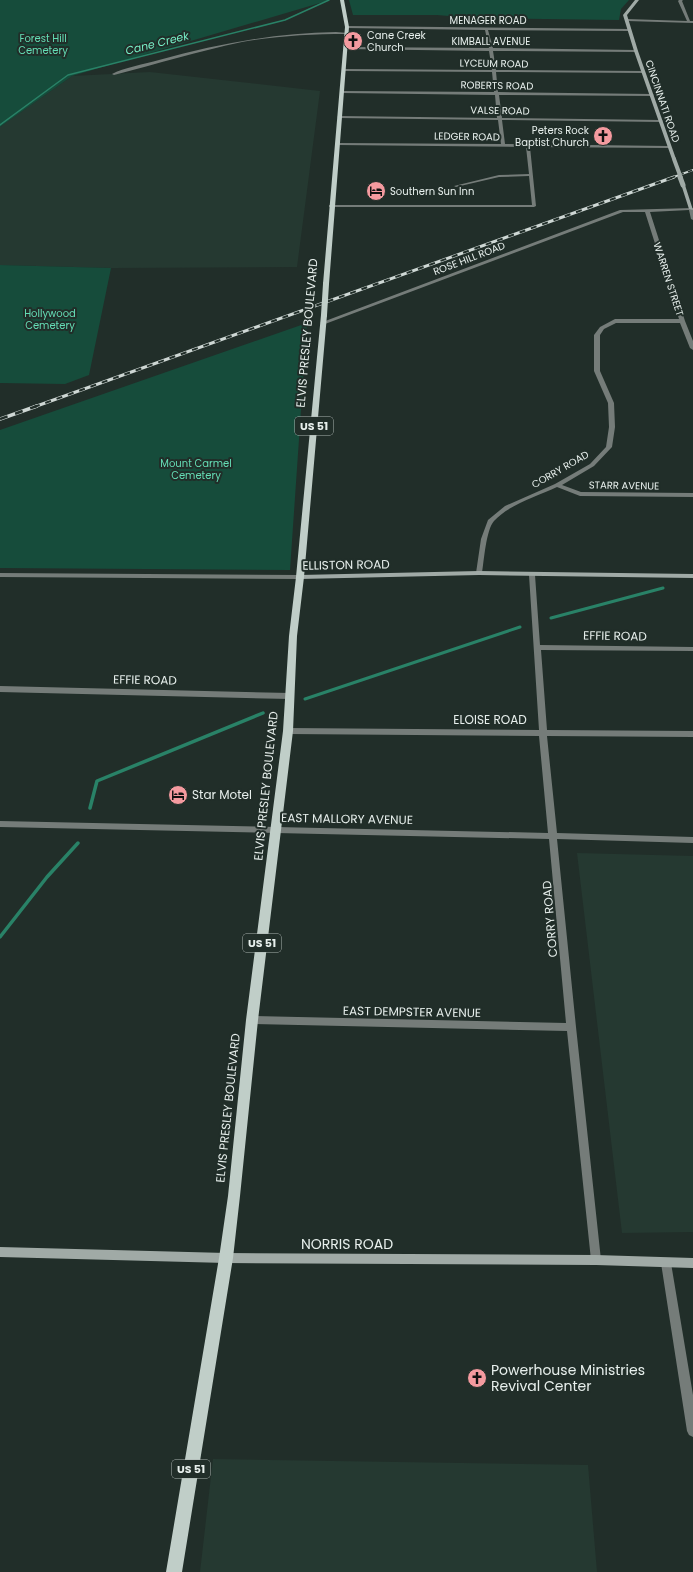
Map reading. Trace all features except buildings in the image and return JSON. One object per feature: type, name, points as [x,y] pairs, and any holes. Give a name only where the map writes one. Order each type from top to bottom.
[{"type":"main road","name":"ELVIS PRESLEY BOULEVARD","points":[[174,1572],[226,1258],[252,1020],[288,731],[292,636],[300,577],[324,319],[331,206],[338,144],[347,30],[342,0]]},
{"type":"street","points":[[636,0],[625,16],[626,20],[691,22],[680,1],[681,0]]},
{"type":"street","name":"CINCINNATI ROAD","points":[[626,20],[669,147],[692,209]]},
{"type":"street","name":"MENAGER ROAD","points":[[114,74],[232,44],[260,38],[295,34],[347,30],[486,28],[629,30]]},
{"type":"street","points":[[486,28],[491,49],[503,146]]},
{"type":"street","name":"KIMBALL AVENUE","points":[[345,48],[636,51]]},
{"type":"street","name":"LYCEUM ROAD","points":[[344,70],[643,72]]},
{"type":"street","name":"ROBERTS ROAD","points":[[342,92],[652,96]]},
{"type":"street","name":"VALSE ROAD","points":[[339,117],[661,121]]},
{"type":"street","name":"LEDGER ROAD","points":[[338,144],[669,147]]},
{"type":"street","points":[[331,206],[534,206],[528,146]]},
{"type":"street","points":[[456,186],[499,176],[531,175]]},
{"type":"street","points":[[692,209],[693,219]]},
{"type":"street","name":"ROSE HILL ROAD","points":[[324,319],[622,211],[692,209]]},
{"type":"street","name":"WARREN STREET","points":[[647,210],[682,321],[693,348]]},
{"type":"street","name":"CORRY ROAD","points":[[479,573],[484,538],[490,521],[507,507],[557,485],[592,465],[609,447],[612,427],[611,403],[597,371],[597,335],[602,328],[615,321],[682,321]]},
{"type":"street","points":[[686,332],[693,332]]},
{"type":"street","name":"STARR AVENUE","points":[[557,485],[580,494],[693,495]]},
{"type":"street","name":"ELLISTON ROAD","points":[[0,575],[300,577],[479,573],[532,575],[693,576]]},
{"type":"street","name":"CORRY ROAD","points":[[532,575],[543,732],[571,1027],[596,1260]]},
{"type":"street","name":"EFFIE ROAD","points":[[538,647],[693,649]]},
{"type":"street","name":"EFFIE ROAD","points":[[0,689],[290,696]]},
{"type":"street","name":"ELOISE ROAD","points":[[288,731],[693,734]]},
{"type":"street","name":"EAST MALLORY AVENUE","points":[[0,824],[277,829],[693,840]]},
{"type":"street","name":"EAST DEMPSTER AVENUE","points":[[252,1020],[571,1027]]},
{"type":"street","name":"NORRIS ROAD","points":[[0,1252],[226,1258],[596,1260],[693,1263]]},
{"type":"street","points":[[666,1263],[693,1431]]},
{"type":"shaded area","points":[[150,72],[320,91],[297,267],[111,268],[0,265],[0,127],[72,76]]},
{"type":"shaded area","points":[[577,853],[693,856],[693,1232],[622,1233]]},
{"type":"shaded area","points":[[213,1459],[588,1465],[597,1572],[200,1572]]},
{"type":"green space","name":"Forest Hill Cemetery","points":[[0,0],[330,0],[72,76],[0,127]]},
{"type":"green space","points":[[349,0],[629,0],[621,9],[619,20],[475,18],[437,15],[353,15]]},
{"type":"green space","name":"Hollywood Cemetery","points":[[0,265],[111,268],[89,375],[65,384],[0,383]]},
{"type":"green space","name":"Mount Carmel Cemetery","points":[[307,323],[290,570],[0,568],[0,430]]},
{"type":"waterway","name":"Cane Creek","points":[[0,125],[68,75],[285,20],[329,0]]},
{"type":"waterway","points":[[551,618],[663,588]]},
{"type":"waterway","points":[[305,699],[520,627]]},
{"type":"waterway","points":[[90,808],[97,781],[263,713]]},
{"type":"waterway","points":[[0,937],[47,877],[78,843]]},
{"type":"railway","points":[[671,178],[693,170]]},
{"type":"railway","points":[[34,407],[674,177]]},
{"type":"railway","points":[[0,419],[37,406]]},
{"type":"place","name":"Cane Creek Church","points":[[353,41]]},
{"type":"place","name":"Peters Rock Baptist Church","points":[[603,136]]},
{"type":"place","name":"Southern Sun Inn","points":[[376,191]]},
{"type":"place","name":"Star Motel","points":[[178,795]]},
{"type":"place","name":"Powerhouse Ministries Revival Center","points":[[477,1378]]}]
